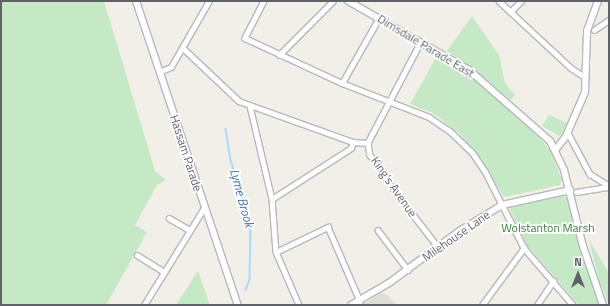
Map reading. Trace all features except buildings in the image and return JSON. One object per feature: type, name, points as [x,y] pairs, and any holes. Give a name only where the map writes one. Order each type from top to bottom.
[{"type":"main road","name":"Hassam Parade","points":[[136,1],[204,208],[238,305]]},
{"type":"main road","name":"Dimsdale Parade East","points":[[348,1],[421,42],[485,82],[536,126],[556,149],[573,191],[583,246],[603,305]]},
{"type":"main road","points":[[556,149],[568,133],[585,92],[587,31],[598,1]]},
{"type":"main road","name":"Milehouse Lane","points":[[351,305],[360,301],[408,270],[438,247],[502,205],[573,191]]},
{"type":"street","points":[[159,72],[171,67],[209,1]]},
{"type":"street","points":[[264,1],[244,38],[342,83],[428,117],[451,132],[472,152],[485,171],[524,248],[573,305]]},
{"type":"street","points":[[279,55],[333,1]]},
{"type":"street","points":[[499,1],[571,68],[585,77]]},
{"type":"street","points":[[510,12],[521,1]]},
{"type":"street","points":[[342,83],[379,18]]},
{"type":"street","points":[[594,30],[609,20]]},
{"type":"street","name":"King's Avenue","points":[[421,42],[387,102],[368,143],[370,155],[394,190],[438,247]]},
{"type":"street","points":[[182,48],[239,101],[353,142],[368,143]]},
{"type":"street","points":[[250,106],[272,199],[276,252],[299,305]]},
{"type":"street","points":[[568,133],[590,174],[609,187]]},
{"type":"street","points":[[272,199],[351,148],[353,142]]},
{"type":"street","points":[[573,191],[609,187]]},
{"type":"street","points":[[144,305],[204,208]]},
{"type":"street","points":[[169,218],[190,230]]},
{"type":"street","points":[[276,252],[328,227],[360,301]]},
{"type":"street","points":[[378,230],[408,270]]},
{"type":"street","points":[[482,305],[524,248]]},
{"type":"street","points":[[137,255],[164,272]]},
{"type":"street","points":[[537,305],[553,281]]},
{"type":"shaded area","points":[[381,293],[386,294],[397,305],[362,305]]},
{"type":"green space","points":[[1,1],[104,1],[155,171],[166,180],[157,185],[135,225],[147,232],[106,305],[1,305]]},
{"type":"green space","points":[[472,16],[499,55],[505,83],[515,95],[511,100],[470,66],[447,51]]},
{"type":"green space","points":[[437,56],[461,67],[532,130],[550,150],[562,180],[560,185],[504,197],[480,158],[459,133],[433,113],[410,104]]},
{"type":"green space","points":[[549,115],[567,123],[560,136],[542,126]]},
{"type":"green space","name":"Wolstanton Marsh","points":[[564,196],[567,198],[580,250],[601,305],[579,305],[527,245],[510,210],[512,206]]},
{"type":"green space","name":"Wolstanton Marsh","points":[[588,238],[609,273],[609,305],[600,282]]},
{"type":"green space","points":[[198,271],[210,305],[176,305]]},
{"type":"waterway","name":"Lyme Brook","points":[[226,129],[231,160],[251,227],[250,280],[246,290]]}]
